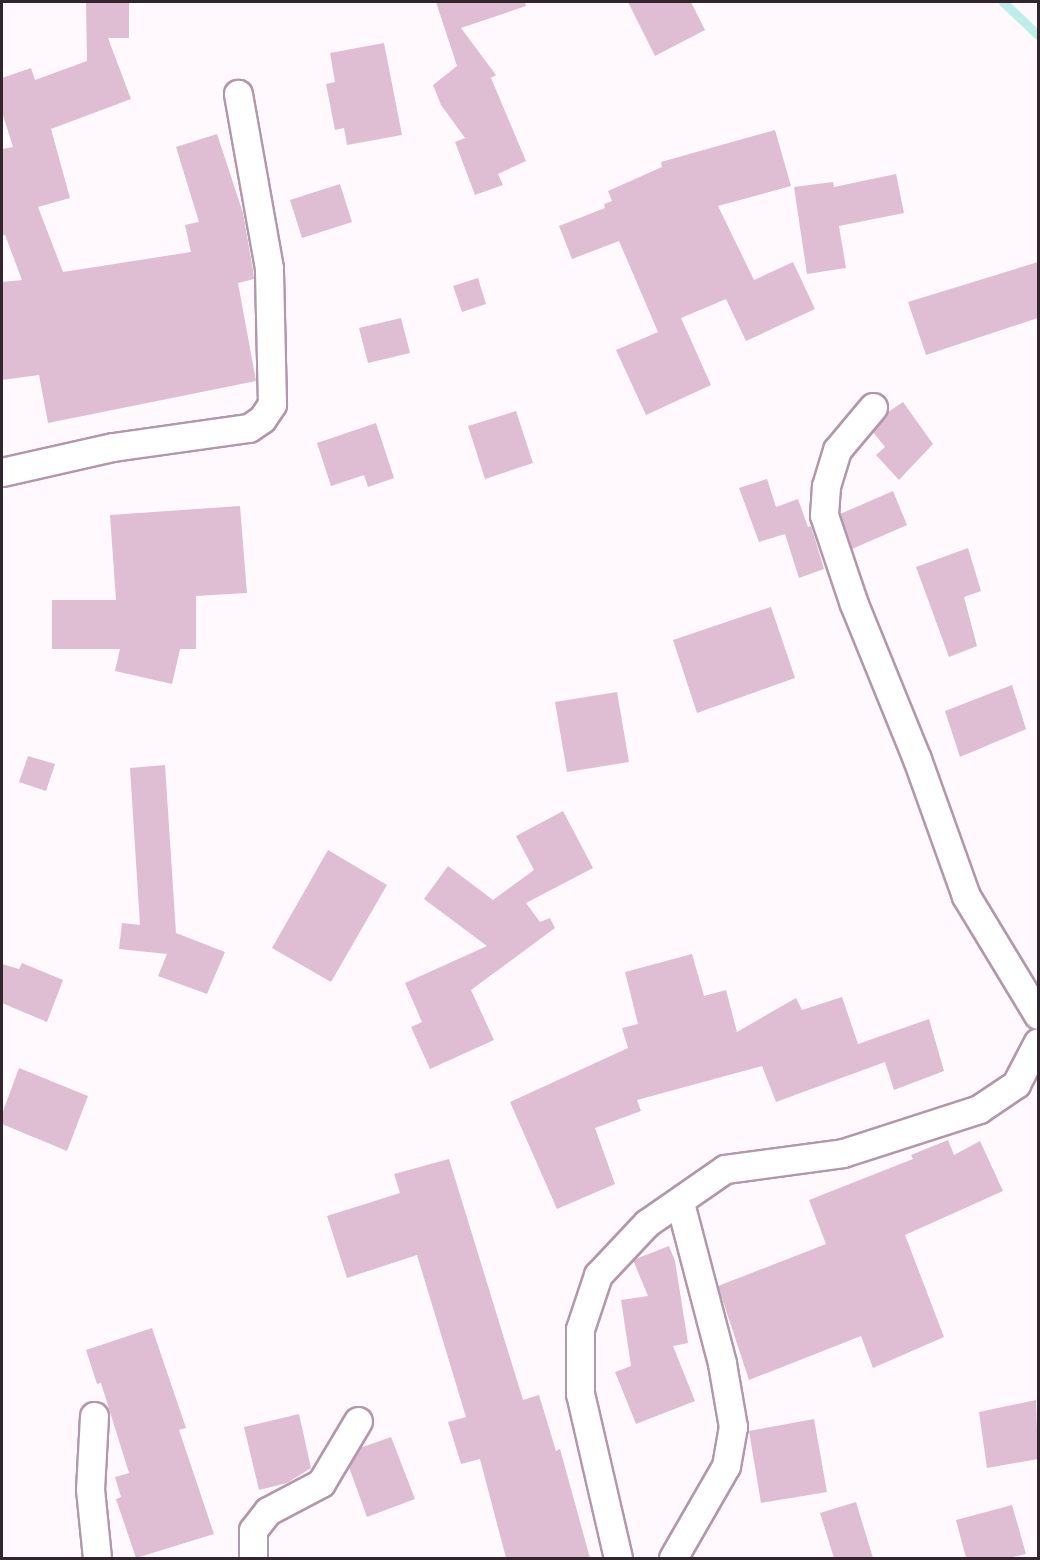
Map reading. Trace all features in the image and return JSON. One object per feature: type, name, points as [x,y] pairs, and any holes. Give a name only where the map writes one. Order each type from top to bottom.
[{"type":"street","points":[[2,472],[113,447],[249,428],[272,404],[269,268],[238,94]]},
{"type":"street","points":[[873,407],[837,450],[826,486],[824,515],[854,604],[917,759],[966,896],[1038,1015]]},
{"type":"street","points":[[618,1558],[580,1394],[580,1329],[598,1275],[647,1222],[680,1203],[725,1168],[843,1153],[907,1135],[979,1109],[1027,1080],[1038,1042]]},
{"type":"street","points":[[673,1558],[726,1466],[733,1427],[722,1363],[680,1203]]},
{"type":"street","points":[[93,1416],[90,1489],[97,1558]]},
{"type":"street","points":[[253,1558],[253,1530],[268,1510],[321,1483],[358,1421]]},
{"type":"building","points":[[86,2],[129,2],[129,38],[108,38],[131,99],[51,129],[70,198],[38,207],[63,272],[191,252],[185,225],[199,222],[176,147],[217,134],[243,213],[253,270],[254,279],[238,283],[256,381],[48,423],[39,375],[2,380],[2,282],[22,280],[5,235],[2,235],[2,149],[13,147],[2,112],[2,78],[31,68],[35,80],[87,61]]},
{"type":"building","points":[[436,2],[525,2],[526,6],[461,28],[496,75],[491,78],[526,161],[498,174],[503,185],[475,195],[455,142],[465,138],[441,105],[433,85],[457,66]]},
{"type":"building","points":[[628,2],[691,2],[705,30],[655,56]]},
{"type":"building","points":[[384,43],[402,135],[347,145],[344,128],[335,130],[326,84],[335,82],[330,53]]},
{"type":"building","points":[[775,130],[791,186],[718,206],[754,280],[793,262],[815,309],[746,341],[726,299],[681,318],[711,385],[646,415],[616,350],[658,332],[619,241],[572,259],[559,226],[605,208],[604,204],[612,201],[608,191],[662,167],[661,162]]},
{"type":"building","points":[[896,174],[904,213],[839,226],[846,268],[807,274],[794,187],[833,182],[834,187]]},
{"type":"building","points":[[340,184],[352,222],[302,238],[290,200]]},
{"type":"building","points":[[1038,262],[1038,318],[926,355],[908,302]]},
{"type":"building","points":[[478,278],[486,304],[462,312],[453,286]]},
{"type":"building","points":[[401,318],[410,353],[368,363],[359,328]]},
{"type":"building","points":[[903,402],[933,444],[899,480],[876,455],[885,447],[873,432],[888,412]]},
{"type":"building","points":[[516,411],[533,463],[485,479],[468,426]]},
{"type":"building","points":[[376,423],[394,478],[368,487],[364,475],[331,486],[317,443]]},
{"type":"building","points":[[767,479],[776,507],[798,499],[808,527],[811,526],[824,569],[799,578],[785,534],[759,542],[739,488]]},
{"type":"building","points":[[893,491],[907,525],[852,549],[840,514]]},
{"type":"building","points":[[240,506],[247,593],[196,596],[196,649],[180,649],[172,684],[115,671],[120,649],[52,649],[52,600],[116,600],[110,515]]},
{"type":"building","points":[[968,548],[981,591],[964,597],[977,646],[949,657],[916,567]]},
{"type":"building","points":[[771,607],[795,678],[697,713],[673,640]]},
{"type":"building","points":[[1012,685],[1026,729],[960,757],[945,711]]},
{"type":"building","points":[[617,692],[629,762],[567,772],[555,702]]},
{"type":"building","points":[[28,756],[55,764],[46,791],[19,782]]},
{"type":"building","points":[[165,765],[176,933],[225,952],[207,994],[158,976],[167,954],[119,949],[122,923],[140,925],[130,768]]},
{"type":"building","points":[[563,811],[593,868],[526,903],[540,922],[550,918],[555,928],[471,990],[494,1040],[430,1069],[411,1027],[422,1022],[405,983],[487,946],[424,899],[448,866],[493,900],[534,870],[516,836]]},
{"type":"building","points":[[328,850],[387,885],[331,982],[272,948]]},
{"type":"building","points":[[692,954],[704,996],[726,990],[737,1032],[796,998],[802,1010],[842,997],[858,1044],[929,1019],[944,1071],[894,1090],[885,1062],[776,1102],[762,1066],[637,1100],[641,1111],[595,1128],[615,1184],[557,1209],[510,1102],[628,1048],[622,1028],[638,1024],[625,972]]},
{"type":"building","points":[[22,963],[63,980],[47,1022],[2,1003],[2,964],[19,969]]},
{"type":"building","points":[[19,1068],[88,1096],[67,1151],[2,1124],[2,1114]]},
{"type":"building","points":[[948,1140],[954,1155],[980,1141],[1003,1191],[905,1235],[944,1337],[873,1368],[861,1336],[749,1380],[718,1286],[826,1244],[809,1200],[913,1159],[911,1155]]},
{"type":"building","points":[[449,1159],[523,1400],[539,1395],[556,1451],[560,1449],[590,1558],[506,1558],[480,1459],[461,1464],[448,1422],[466,1417],[417,1255],[347,1278],[327,1216],[400,1193],[394,1174]]},
{"type":"building","points":[[669,1246],[675,1261],[688,1343],[673,1346],[695,1401],[636,1424],[615,1372],[631,1366],[621,1300],[648,1296],[633,1260]]},
{"type":"building","points":[[152,1328],[186,1428],[179,1430],[214,1534],[136,1558],[116,1499],[121,1497],[115,1477],[129,1473],[101,1383],[97,1384],[86,1350]]},
{"type":"building","points":[[1036,1400],[1038,1459],[987,1468],[979,1412]]},
{"type":"building","points":[[299,1414],[311,1468],[287,1483],[259,1490],[244,1427]]},
{"type":"building","points":[[814,1419],[827,1492],[761,1503],[749,1431]]},
{"type":"building","points":[[391,1437],[415,1499],[367,1517],[349,1467],[360,1448]]},
{"type":"building","points":[[856,1502],[873,1558],[834,1558],[820,1513]]},
{"type":"building","points":[[1012,1505],[1026,1554],[1008,1558],[966,1558],[956,1520]]},
{"type":"waterway","points":[[1003,2],[1038,35]]}]
